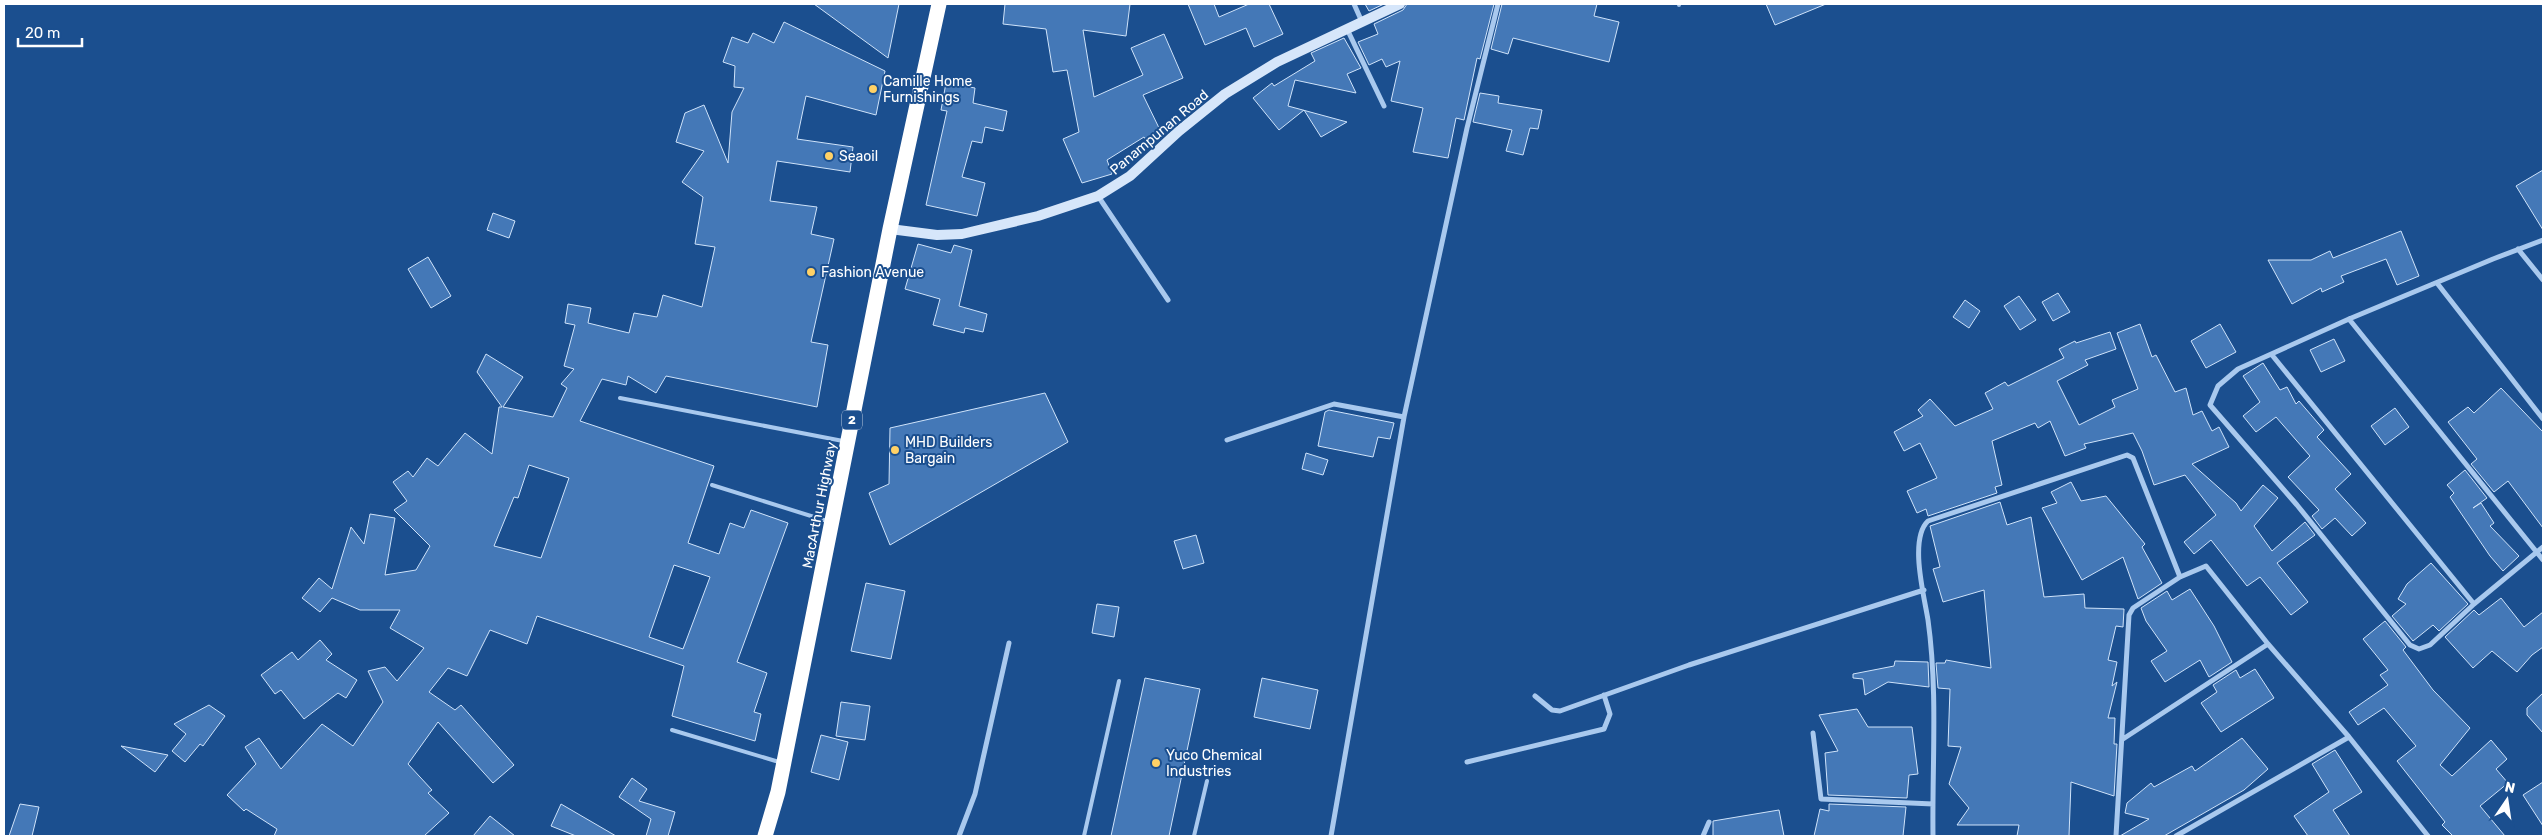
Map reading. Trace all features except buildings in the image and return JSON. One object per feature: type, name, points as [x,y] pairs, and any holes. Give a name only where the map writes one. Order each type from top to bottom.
[{"type":"highway","name":"MacArthur Highway","points":[[765,836],[784,763],[890,229],[939,4]]},
{"type":"street","points":[[1354,4],[1362,22]]},
{"type":"street","name":"Panampunan Road","points":[[890,229],[937,235],[962,234],[1020,220],[1098,196],[1130,176],[1179,131],[1225,94],[1277,62],[1400,4]]},
{"type":"street","points":[[1331,836],[1404,417],[1467,128],[1498,4]]},
{"type":"street","points":[[1347,29],[1384,106]]},
{"type":"street","points":[[1098,196],[1168,300]]},
{"type":"street","points":[[2543,240],[2349,319],[2238,369],[2227,376],[2212,395],[2210,405],[2296,505],[2410,645],[2419,649],[2430,645],[2474,604],[2543,548]]},
{"type":"street","points":[[2518,250],[2543,280]]},
{"type":"street","points":[[2437,283],[2543,419]]},
{"type":"street","points":[[2349,319],[2543,560]]},
{"type":"street","points":[[2272,355],[2474,604]]},
{"type":"street","points":[[1227,440],[1334,404],[1404,417]]},
{"type":"street","points":[[1933,836],[1935,694],[1932,652],[1918,549],[1919,534],[1928,521],[2127,455],[2133,458],[2180,577]]},
{"type":"street","points":[[2116,836],[2123,739],[2127,622],[2131,611],[2180,577],[2206,566],[2209,567],[2268,644],[2349,737],[2425,835]]},
{"type":"street","points":[[1535,696],[1552,710],[1560,711],[1689,665],[1924,590]]},
{"type":"street","points":[[959,836],[975,794],[1009,643]]},
{"type":"street","points":[[2123,739],[2268,644]]},
{"type":"street","points":[[1467,762],[1604,730],[1610,714],[1604,695]]},
{"type":"street","points":[[1814,733],[1821,799],[1933,804]]},
{"type":"street","points":[[2176,836],[2349,737]]},
{"type":"street","points":[[1703,836],[1709,822]]},
{"type":"lane","points":[[620,398],[848,442]]},
{"type":"lane","points":[[712,485],[832,522]]},
{"type":"lane","points":[[1084,836],[1119,681]]},
{"type":"lane","points":[[672,730],[784,763]]},
{"type":"lane","points":[[1194,836],[1207,781]]},
{"type":"place","name":"Camille Home Furnishings","points":[[873,89]]},
{"type":"place","name":"Seaoil","points":[[829,156]]},
{"type":"place","name":"Fashion Avenue","points":[[811,272]]},
{"type":"place","name":"MHD Builders Bargain","points":[[895,450]]},
{"type":"place","name":"Yuco Chemical Industries","points":[[1156,763]]}]
